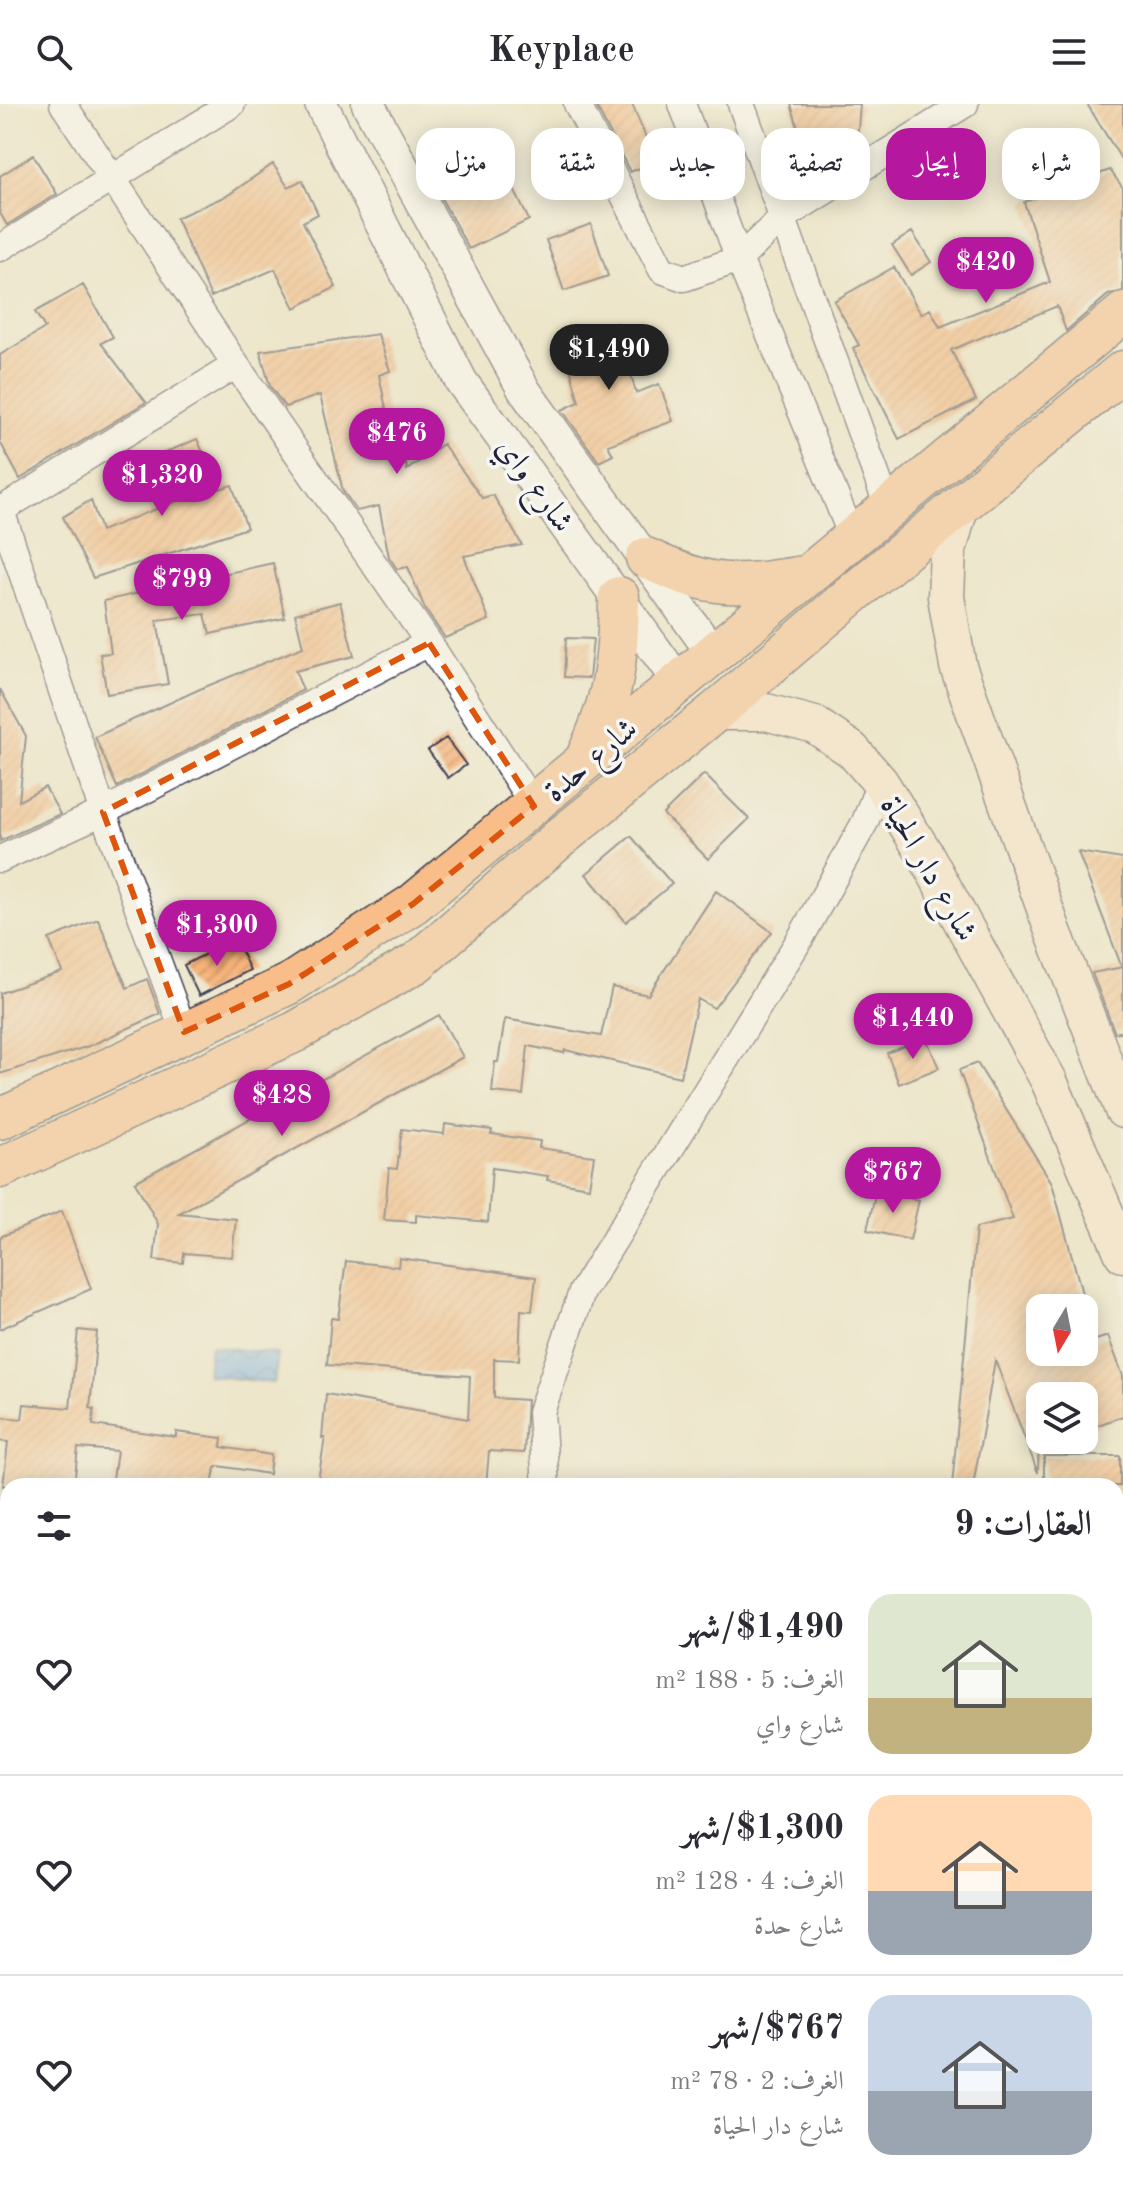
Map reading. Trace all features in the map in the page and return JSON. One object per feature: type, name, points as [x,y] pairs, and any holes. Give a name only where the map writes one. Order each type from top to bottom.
[{"type":"main road","name":"شارع حدة","points":[[0,1119],[289,984],[413,904],[1123,313]]},
{"type":"main road","name":"شارع حدة","points":[[0,1168],[295,1032],[416,963],[561,837],[1123,371]]},
{"type":"main road","points":[[961,504],[948,550],[946,597],[958,666],[1053,931],[1123,1110]]},
{"type":"main road","points":[[646,558],[682,576],[731,585],[804,576]]},
{"type":"main road","points":[[582,766],[602,725],[614,685],[619,597]]},
{"type":"main road","name":"شارع دار الحياة","points":[[715,712],[766,712],[815,725],[852,750],[880,782],[925,854],[1049,1081],[1123,1254]]},
{"type":"main road","points":[[534,806],[561,837]]},
{"type":"street","points":[[63,104],[236,365],[429,643],[534,806]]},
{"type":"street","points":[[0,248],[232,104]]},
{"type":"street","name":"شارع واي","points":[[321,104],[461,381],[680,684]]},
{"type":"street","name":"شارع واي","points":[[368,104],[524,390],[714,655]]},
{"type":"street","points":[[577,104],[662,270],[684,278],[739,259],[782,218],[965,104]]},
{"type":"street","points":[[682,104],[739,259],[853,539]]},
{"type":"street","points":[[741,104],[889,510]]},
{"type":"street","points":[[184,1032],[103,812],[0,509],[236,365]]},
{"type":"street","points":[[0,859],[103,812],[429,643]]},
{"type":"street","points":[[545,1478],[541,1412],[582,1292],[800,939],[865,822],[880,782]]},
{"type":"highlighted area","points":[[429,643],[534,806],[413,904],[289,984],[184,1032],[103,812]]},
{"type":"water","points":[[210,1346],[278,1354],[274,1383],[207,1375]]},
{"type":"building","points":[[595,104],[632,104],[642,128],[640,168],[630,172],[624,160],[624,128],[607,128]]},
{"type":"building","points":[[791,104],[860,104],[858,128],[798,128]]},
{"type":"building","points":[[1087,104],[1123,104],[1123,162]]},
{"type":"building","points":[[33,155],[57,194],[7,225],[0,213],[0,176]]},
{"type":"building","points":[[273,164],[288,187],[302,180],[318,214],[303,222],[336,287],[295,308],[275,269],[211,297],[176,218],[228,195]]},
{"type":"building","points":[[1110,170],[1123,188],[1123,291],[1108,295],[1066,331],[1057,306],[951,350],[976,400],[899,439],[853,348],[859,345],[834,301],[894,267],[921,314],[930,309],[940,327],[1050,282],[1024,202],[1100,200],[1100,174]]},
{"type":"building","points":[[515,192],[529,220],[469,249],[442,200],[515,200]]},
{"type":"building","points":[[591,224],[608,276],[564,291],[546,240]]},
{"type":"building","points":[[912,232],[931,262],[911,275],[892,245]]},
{"type":"building","points":[[83,285],[113,337],[101,343],[146,402],[20,479],[0,442],[0,355],[45,328],[35,312]]},
{"type":"building","points":[[617,323],[636,393],[659,384],[673,421],[608,445],[613,455],[599,462],[562,410],[579,402],[562,338]]},
{"type":"building","points":[[378,334],[390,371],[379,375],[396,457],[404,455],[407,470],[443,444],[482,498],[493,495],[522,545],[464,556],[489,620],[445,638],[425,609],[408,567],[397,569],[389,557],[379,506],[357,511],[343,491],[320,395],[285,407],[270,386],[260,351]]},
{"type":"building","points":[[197,439],[220,489],[232,485],[247,528],[93,578],[63,517],[91,500],[101,531],[179,500],[159,455]]},
{"type":"building","points":[[273,563],[285,618],[210,634],[205,614],[157,620],[168,684],[107,694],[100,654],[111,653],[104,601],[161,588],[164,597],[201,597],[197,580]]},
{"type":"building","points":[[340,602],[354,656],[295,671],[303,690],[117,787],[95,737],[303,647],[295,614]]},
{"type":"building","points":[[566,638],[593,639],[589,678],[564,677]]},
{"type":"building","points":[[0,689],[26,736],[19,801],[45,787],[60,814],[0,841]]},
{"type":"building","points":[[446,738],[466,765],[448,778],[428,750]]},
{"type":"building","points":[[704,774],[749,819],[708,859],[663,814]]},
{"type":"building","points":[[631,836],[672,884],[626,922],[586,874]]},
{"type":"building","points":[[1078,852],[1123,859],[1123,965],[1121,965]]},
{"type":"building","points":[[716,891],[772,932],[714,1008],[698,999],[680,1077],[565,1050],[564,1053],[528,1046],[523,1095],[492,1092],[505,1019],[601,1036],[612,987],[648,995]]},
{"type":"building","points":[[98,919],[127,988],[147,979],[160,1014],[89,1046],[0,1074],[0,993],[62,972],[49,939]]},
{"type":"building","points":[[235,939],[250,970],[199,996],[184,965]]},
{"type":"building","points":[[1123,967],[1123,1031],[1115,1033],[1092,973]]},
{"type":"building","points":[[439,1015],[463,1057],[179,1213],[236,1219],[232,1257],[184,1253],[183,1263],[154,1260],[158,1224],[135,1182]]},
{"type":"building","points":[[926,1038],[939,1068],[899,1084],[887,1053]]},
{"type":"building","points":[[977,1063],[1052,1183],[1082,1294],[1026,1294],[1026,1366],[1098,1366],[1098,1339],[1108,1336],[1123,1376],[1123,1416],[1098,1425],[1098,1382],[1026,1382],[1026,1441],[995,1360],[974,1478],[953,1478],[976,1228],[1013,1219],[959,1070]]},
{"type":"building","points":[[445,1124],[492,1130],[491,1134],[540,1141],[539,1148],[594,1156],[589,1187],[547,1180],[548,1176],[492,1168],[488,1222],[416,1215],[416,1222],[384,1220],[389,1168],[397,1169],[402,1129],[444,1134]]},
{"type":"building","points":[[876,1191],[919,1200],[910,1240],[867,1230]]},
{"type":"building","points":[[62,1211],[91,1289],[0,1329],[0,1237]]},
{"type":"building","points":[[399,1258],[536,1277],[532,1311],[521,1310],[519,1360],[494,1359],[494,1398],[527,1400],[524,1453],[489,1451],[487,1478],[318,1478],[325,1438],[322,1438],[326,1394],[468,1419],[470,1376],[327,1365],[331,1318],[338,1319],[346,1261],[398,1267]]},
{"type":"building","points":[[78,1330],[97,1332],[90,1408],[94,1409],[93,1425],[176,1437],[176,1432],[222,1438],[221,1447],[271,1455],[269,1474],[219,1466],[215,1468],[213,1478],[113,1478],[117,1451],[78,1448],[75,1478],[4,1478],[8,1442],[0,1441],[0,1417],[22,1419],[24,1404],[70,1408]]},
{"type":"building","points":[[1031,1454],[1038,1454],[1038,1473]]},
{"type":"building","points":[[1044,1456],[1120,1456],[1120,1478],[1044,1478]]}]
